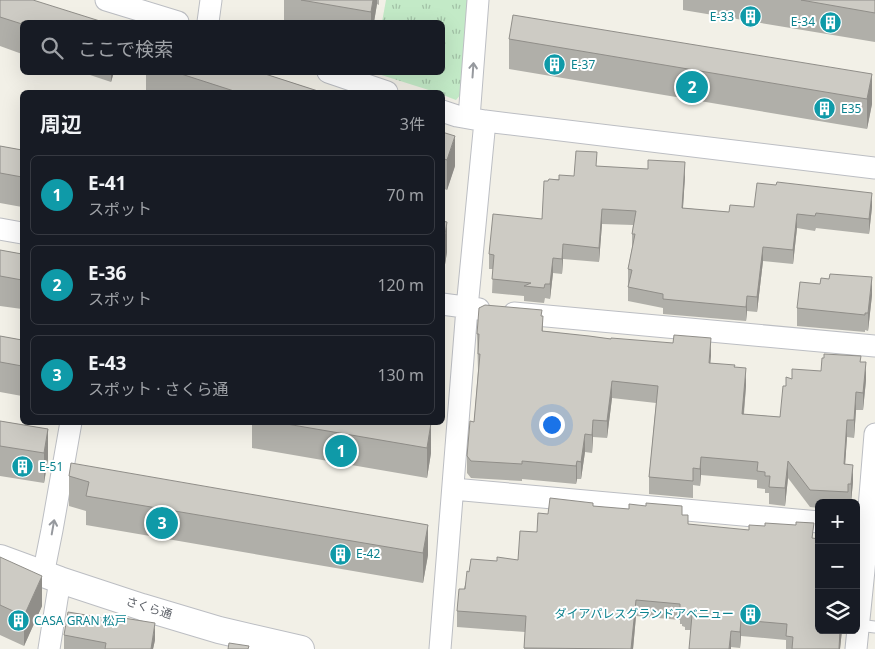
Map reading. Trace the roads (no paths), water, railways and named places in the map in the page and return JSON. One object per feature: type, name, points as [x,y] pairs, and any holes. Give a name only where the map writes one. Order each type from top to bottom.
[{"type":"street","points":[[106,0],[171,20]]},
{"type":"street","points":[[208,20],[211,0]]},
{"type":"street","points":[[440,649],[467,308],[477,120],[478,0]]},
{"type":"street","points":[[337,75],[381,90]]},
{"type":"street","points":[[445,112],[477,120],[875,168]]},
{"type":"street","points":[[0,229],[20,233]]},
{"type":"street","points":[[445,304],[875,346]]},
{"type":"street","points":[[48,649],[52,578],[52,530],[70,425]]},
{"type":"street","points":[[856,649],[866,626],[870,571],[862,526],[875,434]]},
{"type":"street","points":[[453,489],[815,522]]},
{"type":"street","name":"さくら通","points":[[0,558],[52,578],[218,630],[301,649]]},
{"type":"place","name":"E-33","points":[[750,17]]},
{"type":"place","name":"E-34","points":[[831,22]]},
{"type":"place","name":"E-37","points":[[555,65]]},
{"type":"place","name":"E-36","points":[[692,87]]},
{"type":"place","name":"E35","points":[[825,109]]},
{"type":"place","name":"E-41","points":[[341,451]]},
{"type":"place","name":"E-51","points":[[23,467]]},
{"type":"place","name":"E-43","points":[[162,523]]},
{"type":"place","name":"E-42","points":[[340,554]]},
{"type":"place","name":"ダイアパレスグランドアベニュー","points":[[750,614]]},
{"type":"place","name":"CASA GRAN 松戸","points":[[18,621]]}]
